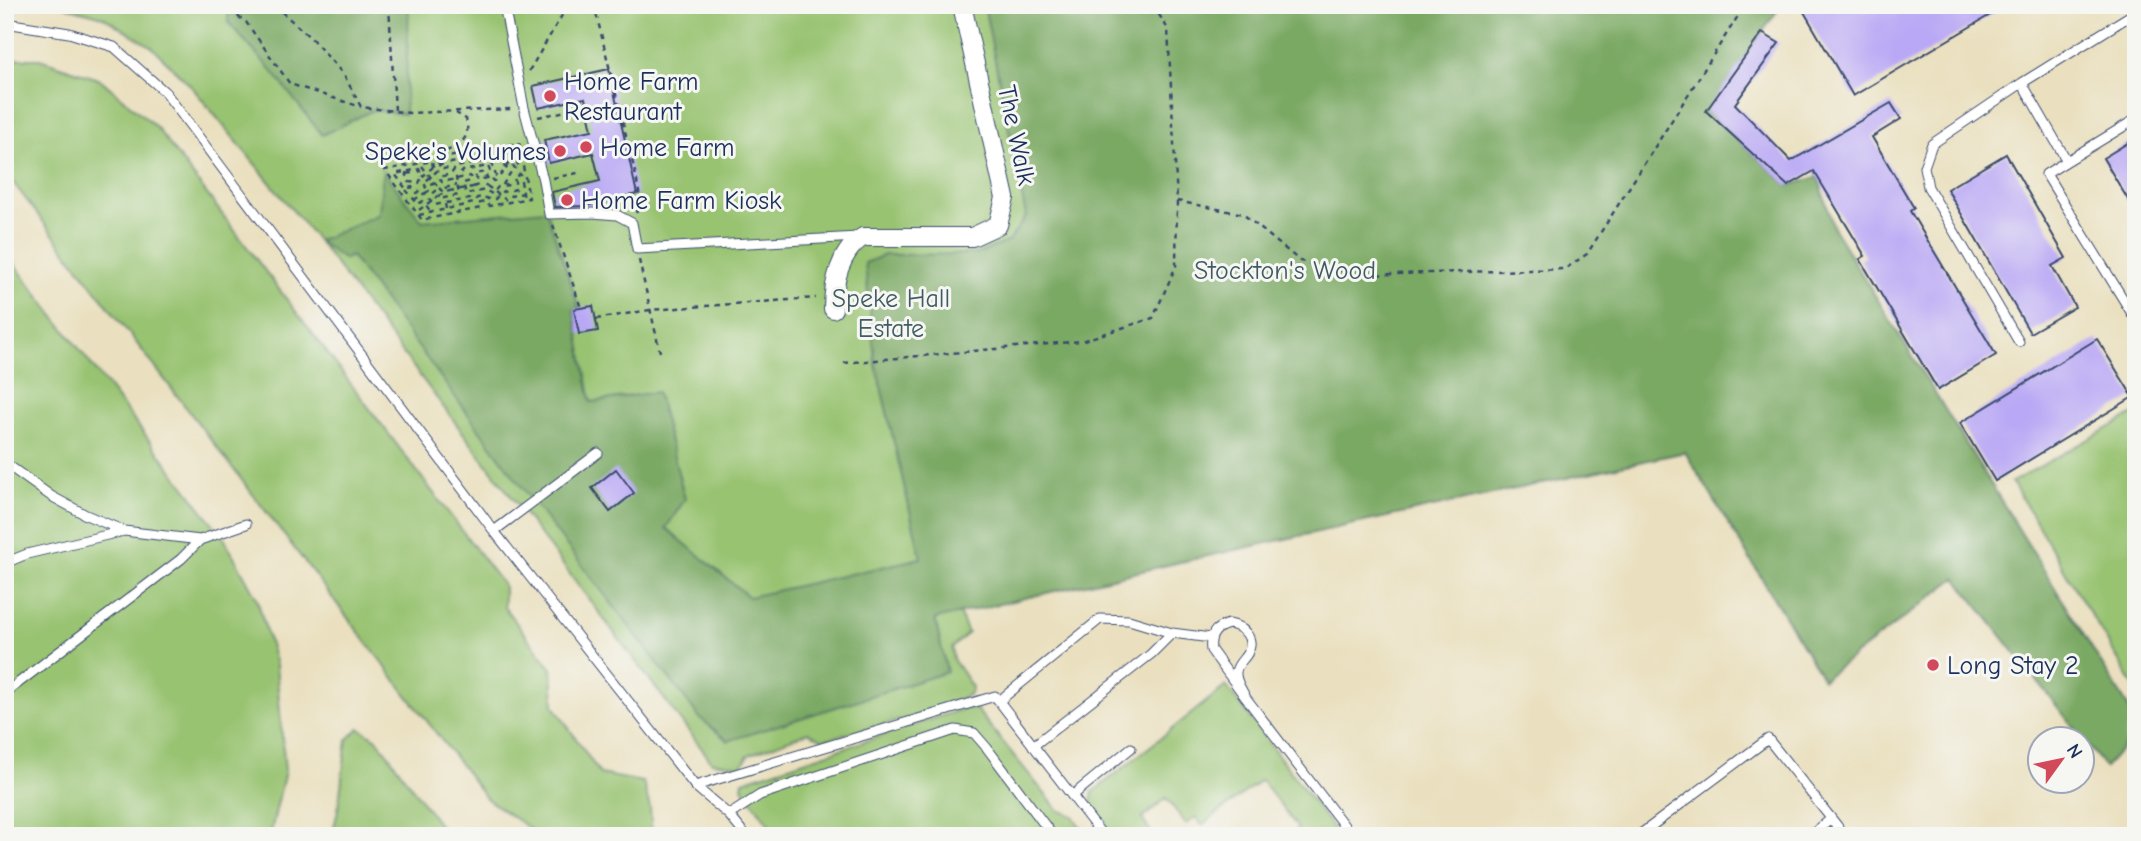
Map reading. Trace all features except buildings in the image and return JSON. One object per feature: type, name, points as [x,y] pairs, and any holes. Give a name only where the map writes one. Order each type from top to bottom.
[{"type":"street","name":"The Walk","points":[[863,237],[972,237],[998,225],[1005,198],[962,5]]},
{"type":"street","points":[[833,303],[845,256],[853,243],[863,237]]},
{"type":"lane","points":[[504,5],[524,108],[549,214],[617,215],[632,223],[637,249],[863,237]]},
{"type":"lane","points":[[2019,342],[1928,187],[1924,167],[1932,145],[2022,83],[2136,12]]},
{"type":"lane","points":[[5,25],[69,33],[114,47],[165,92],[494,531],[695,786],[729,815],[746,836]]},
{"type":"lane","points":[[2022,83],[2067,161]]},
{"type":"lane","points":[[2136,119],[2046,174],[2136,320]]},
{"type":"lane","points":[[494,531],[598,453]]},
{"type":"lane","points":[[5,463],[51,496],[86,516],[124,531],[200,540]]},
{"type":"lane","points":[[5,693],[181,559],[200,540],[246,524]]},
{"type":"lane","points":[[5,563],[27,554],[124,531]]},
{"type":"lane","points":[[999,701],[1100,619],[1129,620],[1172,633],[1211,638]]},
{"type":"lane","points":[[1246,698],[1238,684],[1236,673],[1248,653],[1249,639],[1242,628],[1229,624],[1218,628],[1211,638],[1213,661],[1246,698],[1352,836]]},
{"type":"lane","points":[[1034,746],[1151,654],[1172,633]]},
{"type":"lane","points":[[695,786],[995,696],[1103,836]]},
{"type":"lane","points":[[729,815],[760,795],[955,730],[974,733],[1053,836]]},
{"type":"lane","points":[[1638,836],[1768,739],[1838,827],[1827,836]]},
{"type":"lane","points":[[1072,796],[1131,748]]},
{"type":"lane","points":[[1810,836],[1831,819]]},
{"type":"lane","points":[[1841,836],[1847,833],[1854,836]]},
{"type":"path","points":[[221,5],[246,22],[290,84],[361,107],[395,111],[456,113],[524,108]]},
{"type":"path","points":[[275,5],[312,39],[344,75],[361,107]]},
{"type":"path","points":[[389,5],[395,111]]},
{"type":"path","points":[[520,86],[568,5]]},
{"type":"path","points":[[594,5],[641,203],[632,223]]},
{"type":"path","points":[[844,363],[1081,341],[1153,318],[1176,266],[1177,201],[1168,29],[1153,5]]},
{"type":"path","points":[[1177,201],[1243,214],[1300,261],[1362,275],[1565,268],[1587,254],[1745,5]]},
{"type":"path","points":[[527,120],[571,110]]},
{"type":"path","points":[[439,165],[437,155],[458,145],[467,137],[466,119],[456,113]]},
{"type":"path","points":[[406,173],[409,182],[419,184],[422,177],[433,167],[444,164],[443,158],[519,143],[520,147],[496,180]]},
{"type":"path","points":[[406,189],[412,187],[416,193],[426,187],[424,183],[438,170],[448,168],[450,163],[509,151],[505,161],[518,170],[524,199]]},
{"type":"path","points":[[433,167],[432,161],[385,170],[422,220],[481,208],[480,203],[485,202],[490,206],[529,198],[523,166],[518,165],[517,161],[522,159],[521,154],[514,152]]},
{"type":"path","points":[[490,155],[496,180]]},
{"type":"path","points":[[414,200],[429,191],[432,194],[436,191],[432,184],[439,177],[451,174],[456,167],[485,161],[490,155]]},
{"type":"path","points":[[490,155],[510,172],[502,186]]},
{"type":"path","points":[[421,165],[443,192]]},
{"type":"path","points":[[456,178],[463,172],[488,166],[490,172],[494,170]]},
{"type":"path","points":[[406,173],[419,169],[422,177]]},
{"type":"path","points":[[416,172],[395,174],[414,200],[418,204],[423,201],[431,212]]},
{"type":"path","points":[[443,192],[478,186],[475,174],[485,172],[487,178]]},
{"type":"path","points":[[543,180],[582,172]]},
{"type":"path","points":[[469,194],[485,190],[492,194],[498,187],[507,185],[512,190],[516,189],[514,176],[520,175]]},
{"type":"path","points":[[439,177],[442,182],[470,176],[471,181],[463,183],[466,194],[469,194]]},
{"type":"path","points":[[496,180],[493,181],[492,177],[482,179],[484,184],[508,201]]},
{"type":"path","points":[[446,209],[444,198],[459,195],[456,178]]},
{"type":"path","points":[[418,213],[445,188],[457,184]]},
{"type":"path","points":[[418,213],[474,203],[477,198],[495,199],[503,191],[511,196],[523,193]]},
{"type":"path","points":[[425,193],[434,205],[470,198],[469,194]]},
{"type":"path","points":[[549,214],[581,308]]},
{"type":"path","points":[[637,249],[660,352]]},
{"type":"path","points":[[596,319],[650,310],[833,303]]},
{"type":"green space","name":"Speke Hall Estate","points":[[59,5],[1781,5],[1707,112],[1788,186],[1818,177],[1834,229],[2136,720],[2136,733],[2105,767],[2096,756],[2096,726],[2073,726],[1956,578],[1823,679],[1685,452],[959,613],[968,633],[952,648],[953,659],[972,687],[969,695],[910,718],[823,740],[808,732],[748,755],[742,766],[712,762],[318,241],[191,86],[152,47],[103,17]],"holes":[[[380,214],[725,664],[700,718],[351,256],[344,259],[319,242]]]},
{"type":"green space","points":[[228,5],[409,5],[405,114],[373,110],[322,135],[271,70],[228,22]]},
{"type":"green space","name":"Stockton's Wood","points":[[984,5],[1781,5],[1707,112],[1788,186],[1818,177],[1834,229],[2136,720],[2136,733],[2105,767],[2096,756],[2096,726],[2073,726],[1956,578],[1823,679],[1685,452],[1180,562],[935,619],[947,672],[728,741],[700,718],[527,494],[351,256],[344,259],[318,241],[379,214],[383,171],[422,221],[546,210],[579,307],[574,310],[591,402],[657,392],[685,499],[666,528],[749,597],[921,558],[875,361],[865,263],[885,255],[977,254],[1009,241],[1026,216]]},
{"type":"green space","points":[[5,59],[40,59],[101,80],[156,127],[504,586],[504,607],[552,669],[554,706],[600,774],[643,782],[650,808],[652,836],[540,836],[487,799],[5,172]]},
{"type":"green space","points":[[5,252],[224,538],[257,599],[276,665],[285,771],[270,836],[5,836]]},
{"type":"green space","points":[[2136,413],[2136,690],[2012,482]]},
{"type":"green space","points":[[1226,686],[1339,836],[1288,836],[1298,828],[1261,780],[1202,825],[1196,817],[1186,824],[1166,798],[1142,819],[1154,836],[1114,836],[1091,803],[1093,792]]},
{"type":"green space","points":[[966,708],[976,709],[1058,810],[1073,816],[1086,836],[777,836],[742,787],[743,781]]},
{"type":"green space","points":[[359,728],[377,739],[447,836],[332,836],[347,740]]},
{"type":"place","name":"Home Farm Restaurant","points":[[550,96]]},
{"type":"place","name":"Home Farm","points":[[586,147]]},
{"type":"place","name":"Speke's Volumes","points":[[560,151]]},
{"type":"place","name":"Home Farm Kiosk","points":[[567,200]]},
{"type":"place","name":"Long Stay 2","points":[[1933,665]]}]
